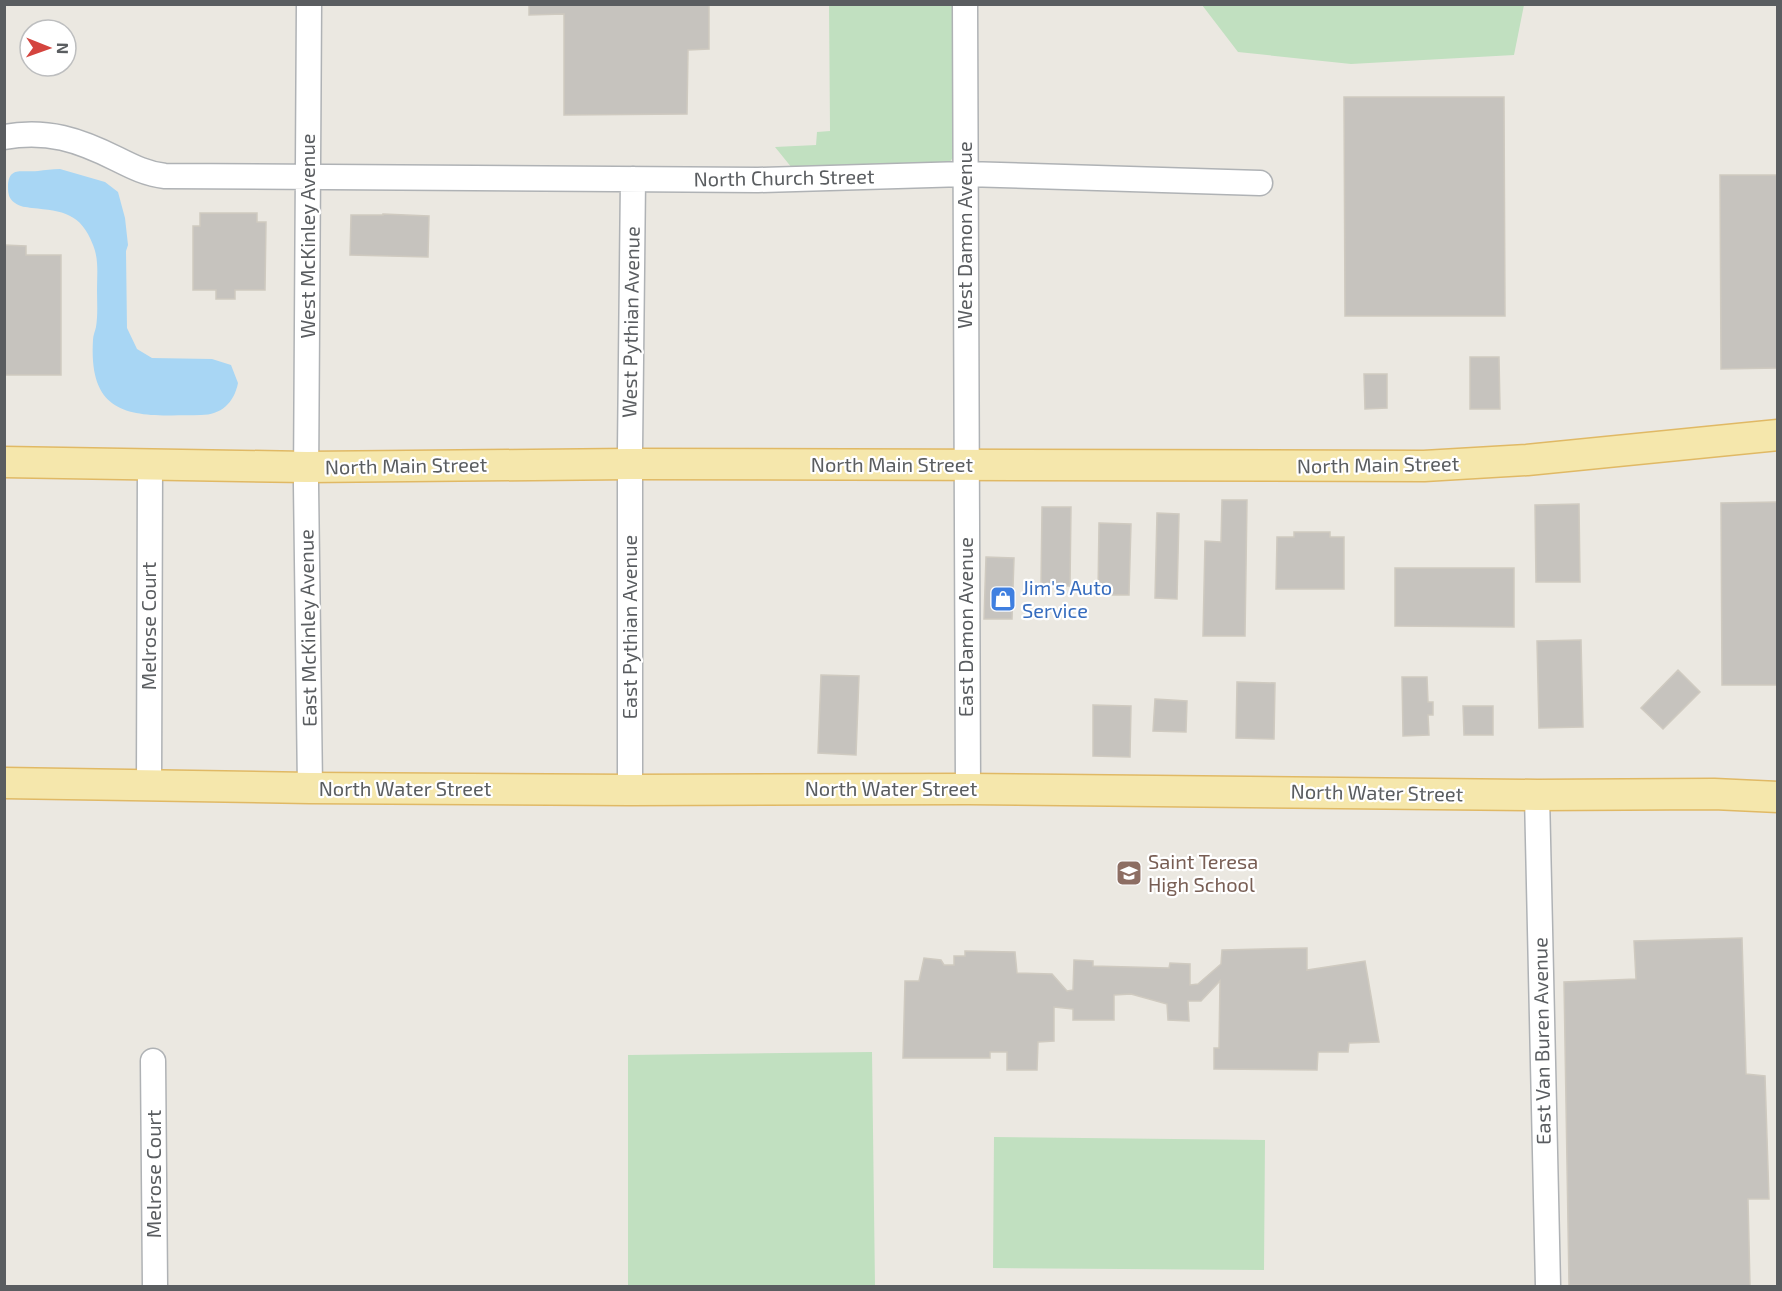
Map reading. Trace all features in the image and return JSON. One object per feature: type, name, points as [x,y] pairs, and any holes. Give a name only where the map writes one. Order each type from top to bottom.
[{"type":"main road","name":"North Main Street","points":[[4,462],[307,467],[630,464],[1424,465],[1527,460],[1778,435]]},
{"type":"main road","name":"North Water Street","points":[[4,783],[310,788],[968,789],[1537,795],[1714,794],[1778,797]]},
{"type":"street","name":"West McKinley Avenue","points":[[307,467],[309,4]]},
{"type":"street","name":"West Damon Avenue","points":[[965,4],[965,465]]},
{"type":"street","name":"North Church Street","points":[[4,137],[25,135],[68,138],[153,175],[758,180],[965,174],[1260,183]]},
{"type":"street","name":"West Pythian Avenue","points":[[630,464],[633,179]]},
{"type":"street","name":"East Pythian Avenue","points":[[630,464],[630,790]]},
{"type":"street","name":"Melrose Court","points":[[149,786],[150,465]]},
{"type":"street","name":"East Damon Avenue","points":[[965,465],[968,789]]},
{"type":"street","name":"East McKinley Avenue","points":[[307,467],[310,788]]},
{"type":"street","name":"East Van Buren Avenue","points":[[1537,795],[1548,1287]]},
{"type":"street","name":"Melrose Court","points":[[153,1061],[155,1287]]},
{"type":"green space","points":[[829,5],[954,5],[955,155],[949,163],[792,168],[775,147],[816,145],[817,132],[830,131]]},
{"type":"green space","points":[[1202,5],[1524,5],[1514,55],[1351,64],[1238,52]]},
{"type":"green space","points":[[872,1052],[875,1286],[628,1286],[628,1055]]},
{"type":"green space","points":[[994,1137],[1265,1140],[1264,1270],[993,1268]]},
{"type":"water","points":[[60,169],[105,182],[118,192],[125,218],[128,245],[126,251],[127,328],[137,349],[152,358],[212,359],[231,365],[238,383],[230,402],[220,410],[201,415],[156,415],[121,408],[108,400],[99,386],[94,367],[97,261],[88,234],[77,220],[70,216],[21,206],[10,198],[9,194],[9,180],[14,173]]},
{"type":"building","points":[[529,4],[709,4],[709,49],[688,50],[687,114],[564,115],[564,14],[529,15]]},
{"type":"building","points":[[1344,97],[1504,97],[1505,316],[1345,316]]},
{"type":"building","points":[[1720,175],[1778,175],[1778,368],[1721,369]]},
{"type":"building","points":[[200,213],[257,213],[257,222],[266,222],[265,290],[235,290],[235,299],[216,299],[216,290],[193,290],[193,226],[200,226]]},
{"type":"building","points":[[351,215],[429,216],[428,257],[350,255]]},
{"type":"building","points":[[4,245],[26,246],[26,255],[61,255],[61,375],[4,375]]},
{"type":"building","points":[[1470,357],[1499,357],[1500,409],[1470,409]]},
{"type":"building","points":[[1364,374],[1387,374],[1387,408],[1365,409]]},
{"type":"building","points":[[1222,500],[1247,500],[1245,636],[1203,636],[1205,541],[1221,542]]},
{"type":"building","points":[[1778,502],[1778,685],[1722,685],[1721,503]]},
{"type":"building","points":[[1579,504],[1580,582],[1536,582],[1535,505]]},
{"type":"building","points":[[1042,507],[1071,507],[1070,586],[1041,586]]},
{"type":"building","points":[[1157,513],[1179,514],[1177,599],[1155,598]]},
{"type":"building","points":[[1099,523],[1131,524],[1129,595],[1098,595]]},
{"type":"building","points":[[1294,532],[1330,532],[1330,537],[1344,537],[1344,589],[1276,589],[1277,537],[1294,537]]},
{"type":"building","points":[[986,557],[1014,558],[1012,619],[984,619]]},
{"type":"building","points":[[1395,568],[1514,568],[1514,627],[1395,626]]},
{"type":"building","points":[[1581,640],[1583,727],[1539,728],[1537,641]]},
{"type":"building","points":[[1678,670],[1700,692],[1663,729],[1641,708]]},
{"type":"building","points":[[821,675],[859,676],[856,755],[818,753]]},
{"type":"building","points":[[1402,677],[1427,677],[1428,702],[1433,702],[1433,715],[1428,715],[1429,735],[1403,736]]},
{"type":"building","points":[[1237,682],[1275,683],[1274,739],[1236,738]]},
{"type":"building","points":[[1155,699],[1187,701],[1186,732],[1153,731]]},
{"type":"building","points":[[1093,705],[1131,706],[1130,757],[1093,756]]},
{"type":"building","points":[[1463,706],[1493,706],[1493,735],[1464,735]]},
{"type":"building","points":[[1742,938],[1746,1074],[1765,1076],[1769,1199],[1748,1199],[1750,1286],[1569,1285],[1564,982],[1636,979],[1634,941]]},
{"type":"building","points":[[1307,948],[1307,970],[1365,961],[1379,1042],[1349,1043],[1348,1052],[1318,1052],[1317,1070],[1214,1069],[1214,1048],[1219,1048],[1220,981],[1201,1001],[1188,1001],[1189,1021],[1168,1020],[1167,1004],[1131,994],[1114,995],[1114,1020],[1073,1020],[1073,1009],[1054,1007],[1054,1041],[1038,1042],[1037,1070],[1007,1070],[1007,1052],[990,1052],[990,1058],[903,1058],[905,981],[919,981],[924,958],[941,960],[944,965],[954,965],[954,956],[965,956],[965,951],[1015,952],[1017,973],[1052,974],[1067,991],[1073,990],[1074,960],[1093,961],[1093,966],[1169,968],[1170,963],[1190,964],[1190,985],[1198,984],[1221,964],[1222,950]]},
{"type":"place","name":"Jim's Auto Service","points":[[1003,599]]},
{"type":"place","name":"Saint Teresa High School","points":[[1129,873]]}]
